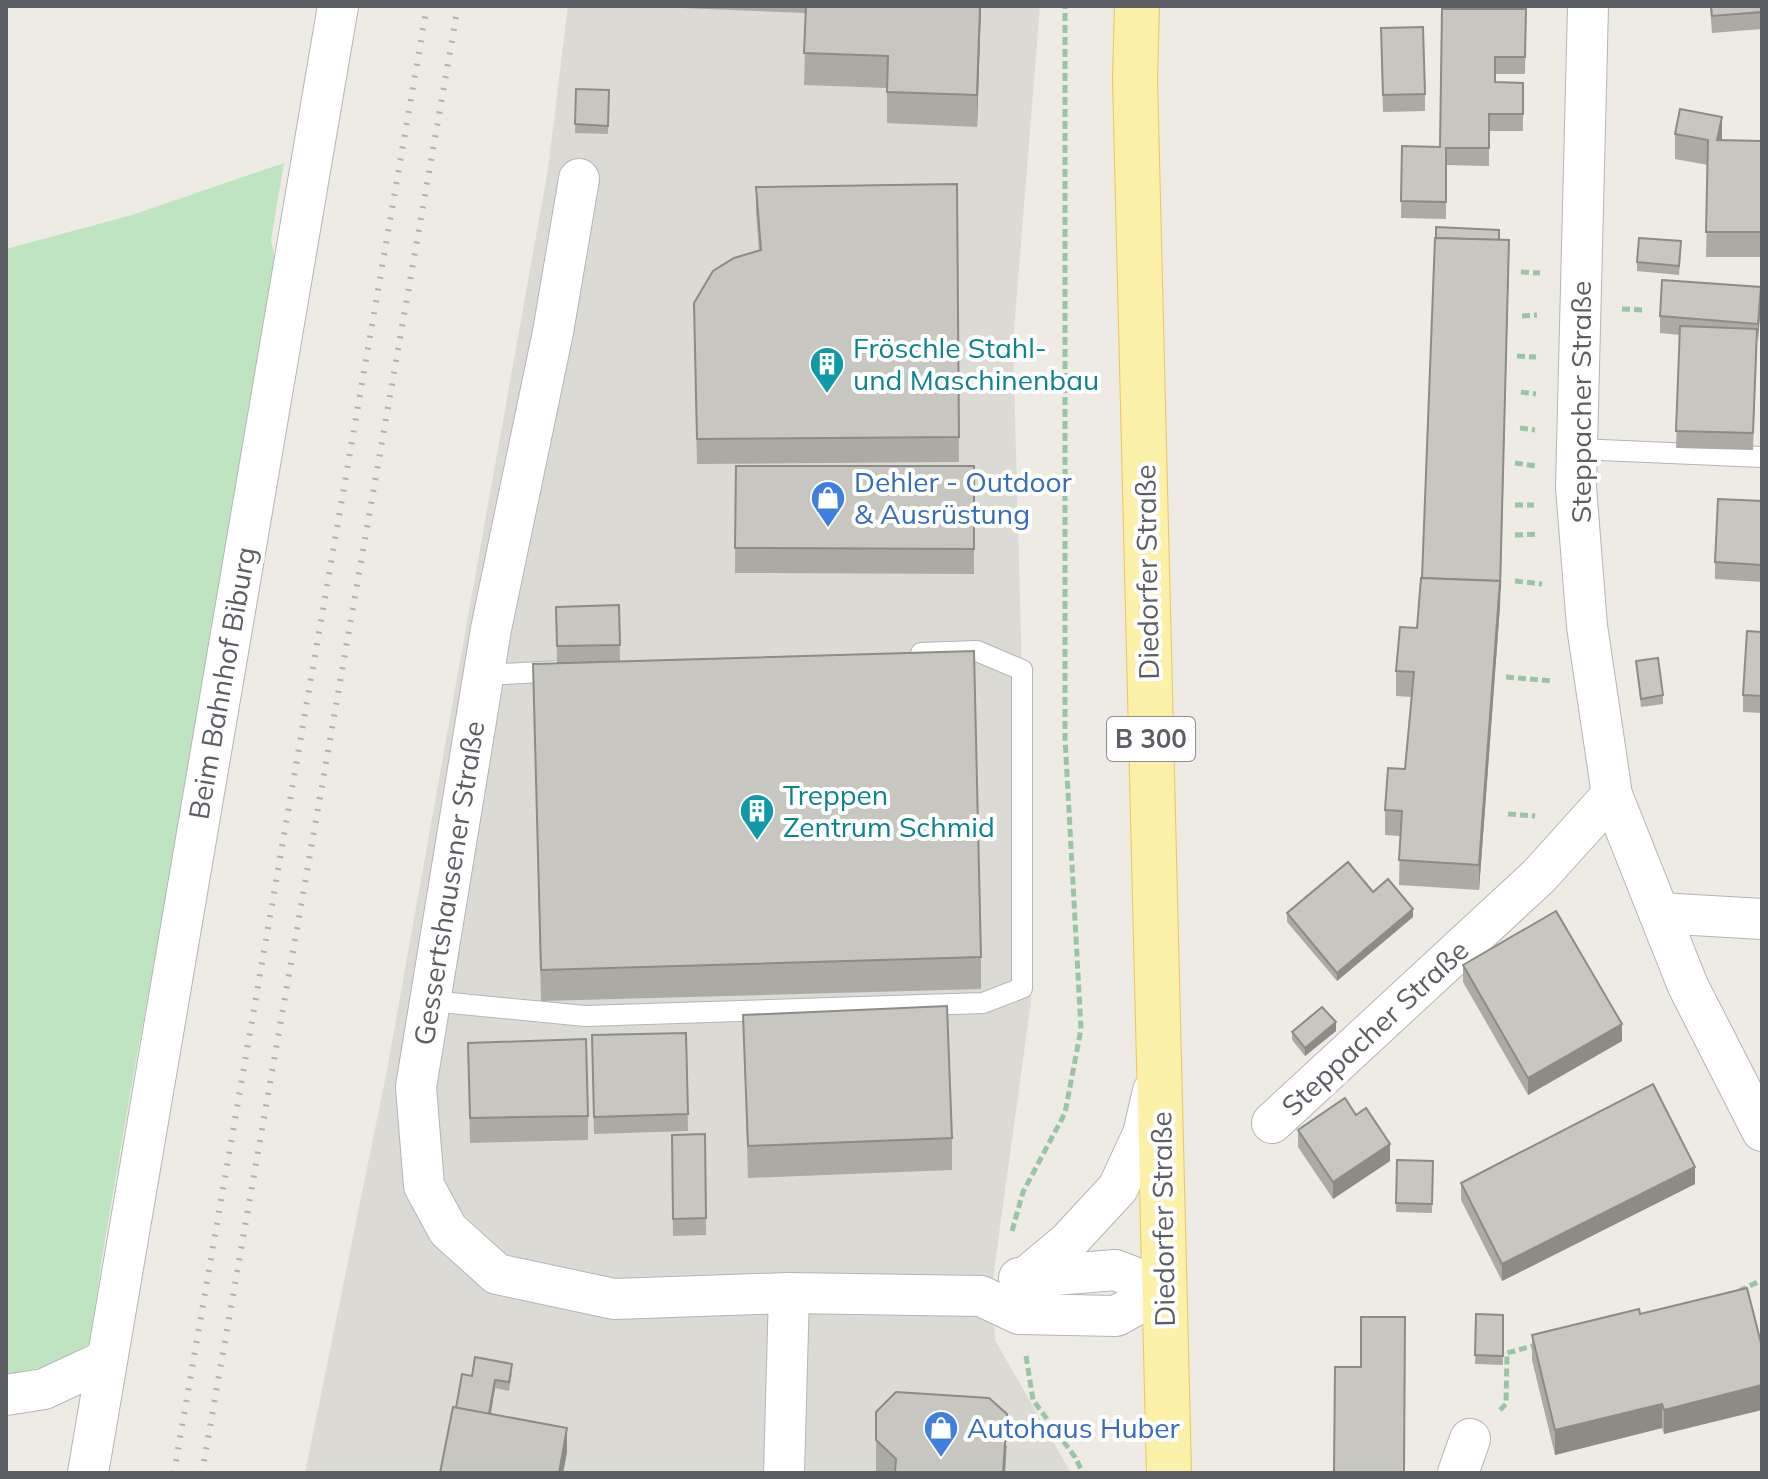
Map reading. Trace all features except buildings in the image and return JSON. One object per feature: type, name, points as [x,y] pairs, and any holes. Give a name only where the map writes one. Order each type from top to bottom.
[{"type":"main road","name":"Diedorfer Straße","points":[[1137,6],[1135,78],[1169,1473]]},
{"type":"street","name":"Beim Bahnhof Biburg","points":[[88,1473],[338,6]]},
{"type":"street","name":"Steppacher Straße","points":[[1588,6],[1576,487],[1587,626],[1612,795],[1688,986],[1762,1131]]},
{"type":"street","name":"Gessertshausener Straße","points":[[579,179],[553,332],[483,675],[416,1087],[424,1186],[448,1230],[497,1274],[614,1299],[789,1293],[1010,1292],[1115,1270],[1165,1289]]},
{"type":"street","name":"Steppacher Straße","points":[[1272,1123],[1539,876],[1612,795]]},
{"type":"street","points":[[1659,913],[1762,919]]},
{"type":"street","points":[[1010,1292],[1068,1242],[1118,1188],[1143,1134],[1159,1064]]},
{"type":"street","points":[[784,1473],[789,1293]]},
{"type":"street","points":[[6,1395],[44,1389],[106,1360]]},
{"type":"lane","points":[[1578,449],[1762,457]]},
{"type":"lane","points":[[430,1001],[585,1016],[983,1003],[1022,988],[1022,670],[977,651],[897,654]]},
{"type":"lane","points":[[483,675],[579,670]]},
{"type":"path","points":[[1065,6],[1065,738],[1081,1029],[1065,1113],[1023,1192],[1010,1240],[1010,1292],[1033,1400],[1075,1457],[1083,1473]]},
{"type":"path","points":[[1738,1292],[1762,1280]]},
{"type":"path","points":[[1464,1456],[1506,1404],[1507,1353],[1538,1345]]},
{"type":"shaded area","points":[[568,6],[1040,6],[1013,343],[1031,1002],[992,1285],[995,1340],[1071,1473],[305,1473],[387,1070],[548,169]]},
{"type":"green space","points":[[284,163],[271,240],[282,292],[134,1071],[101,1263],[91,1342],[62,1361],[6,1377],[6,249],[132,215]]},
{"type":"railway","points":[[174,1473],[427,6]]},
{"type":"railway","points":[[202,1473],[458,6]]},
{"type":"place","name":"Fröschle Stahl- und Maschinenbau","points":[[827,395]]},
{"type":"place","name":"Dehler - Outdoor & Ausrüstung","points":[[828,529]]},
{"type":"place","name":"Treppen Zentrum Schmid","points":[[757,842]]},
{"type":"place","name":"Autohaus Huber","points":[[941,1459]]}]
